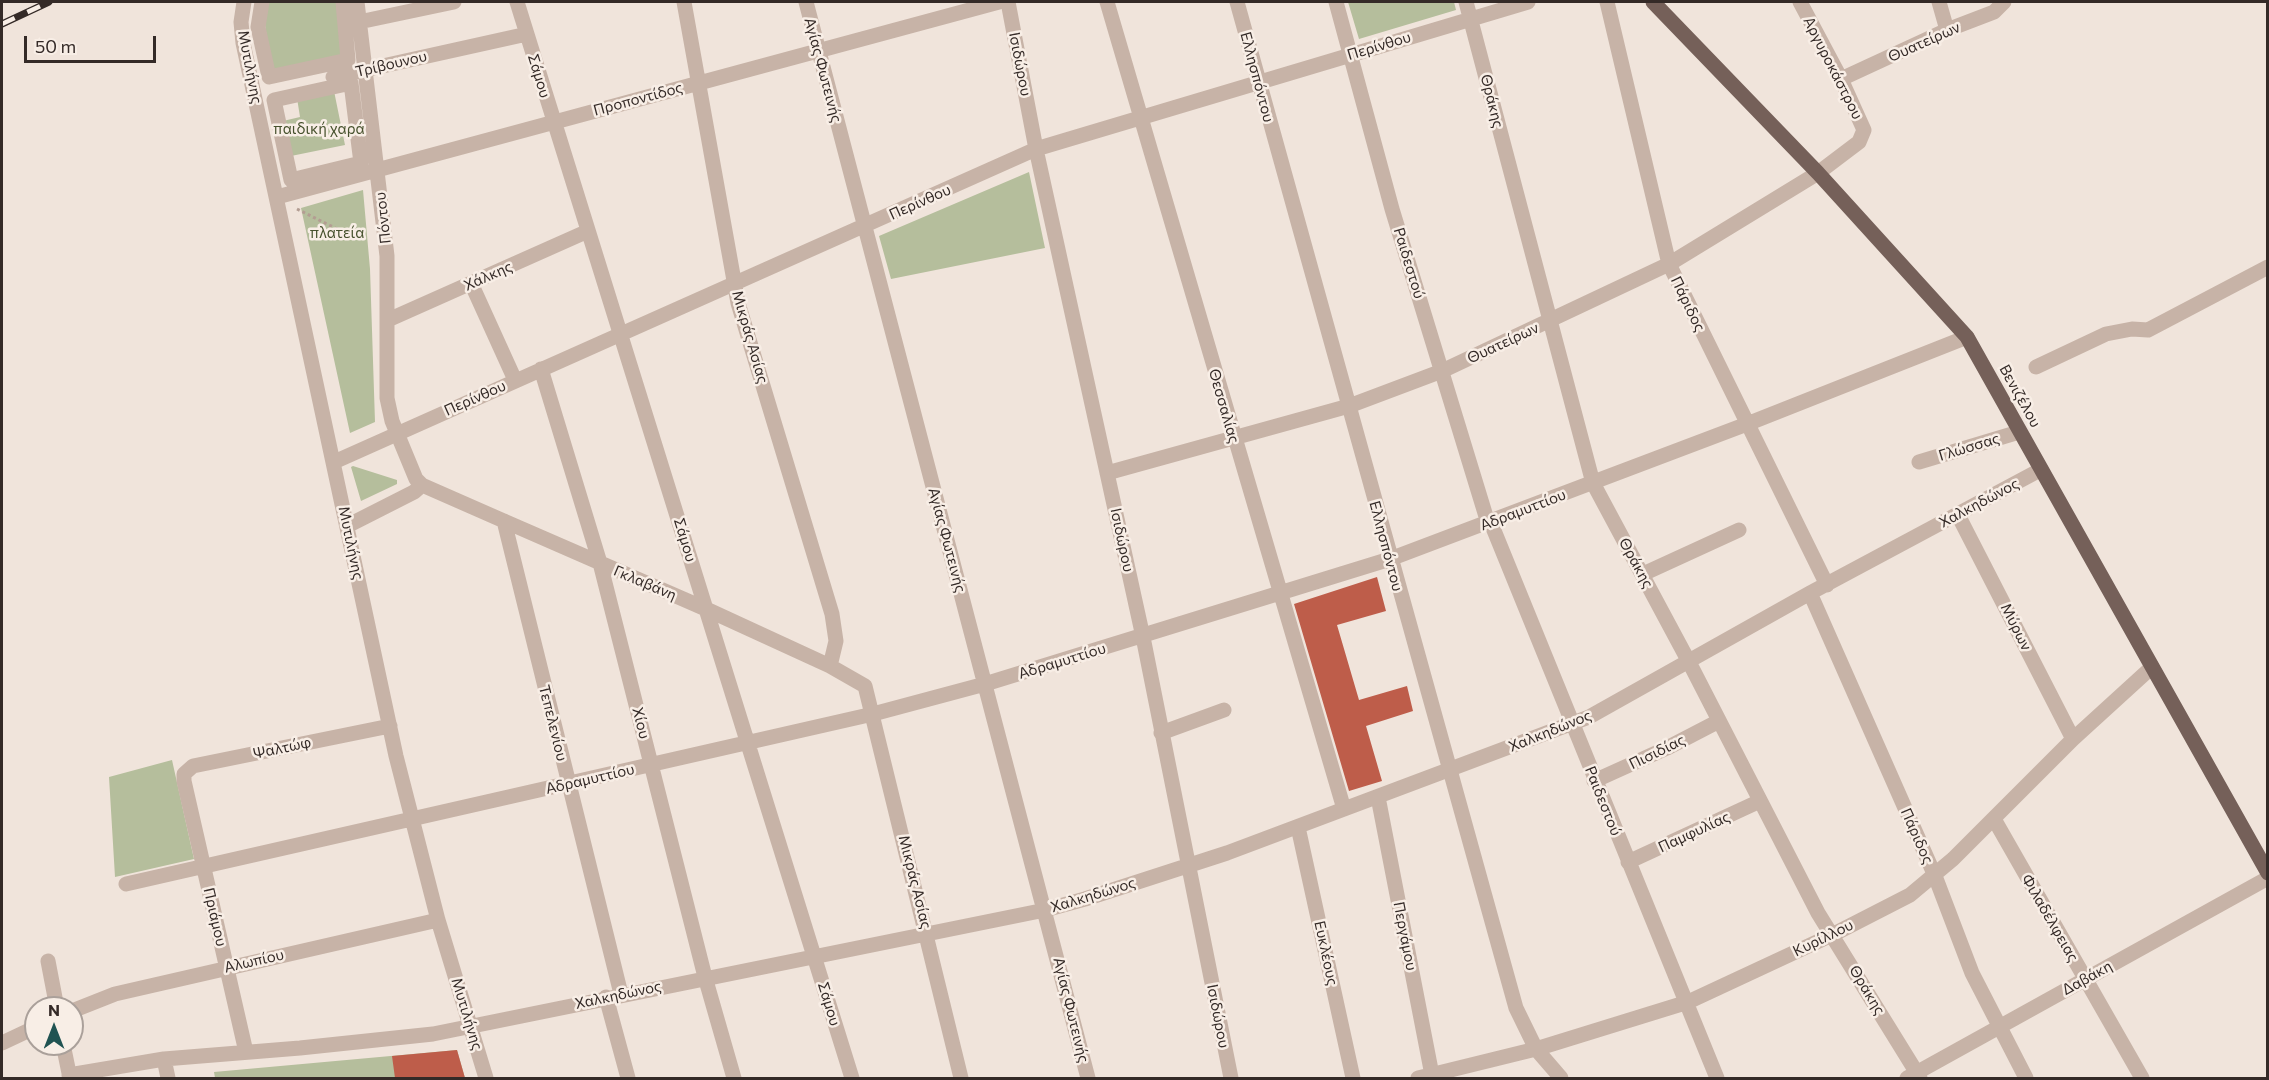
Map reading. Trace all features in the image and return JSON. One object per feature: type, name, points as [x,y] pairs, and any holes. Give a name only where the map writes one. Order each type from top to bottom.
[{"type":"main road","name":"Βενιζέλου","points":[[1653,2],[1818,173],[1967,337],[2268,875]]},
{"type":"street","name":"Μυτιλήνης","points":[[244,2],[242,33],[254,95],[411,821],[438,920],[486,1078]]},
{"type":"street","points":[[261,2],[258,27],[269,77],[348,60],[343,2]]},
{"type":"street","name":"Πόντου","points":[[357,2],[387,256],[387,398],[397,434]]},
{"type":"street","points":[[359,22],[454,2]]},
{"type":"street","name":"Σάμου","points":[[517,2],[852,1078]]},
{"type":"street","name":"Μικράς Ασίας","points":[[684,2],[734,283],[832,614],[836,641],[830,666]]},
{"type":"street","name":"Αγίας Φωτεινής","points":[[806,2],[1088,1078]]},
{"type":"street","name":"Προποντίδος","points":[[277,197],[818,51],[959,7],[999,2]]},
{"type":"street","name":"Ισιδώρου","points":[[1008,2],[1036,149],[1143,637],[1231,1078]]},
{"type":"street","name":"Θεσσαλίας","points":[[1107,2],[1344,809]]},
{"type":"street","name":"Ελλησπόντου","points":[[1237,2],[1257,82],[1516,1008],[1536,1049],[1561,1078]]},
{"type":"street","name":"Ραιδεστού","points":[[1336,2],[1352,54],[1358,86],[1392,209],[1490,523],[1594,781],[1688,1002],[1717,1078]]},
{"type":"street","name":"Θράκης","points":[[1466,2],[1548,322],[1593,483],[1643,574],[1818,913],[1834,934],[1915,1077]]},
{"type":"street","name":"Περίνθου","points":[[334,462],[1036,149],[1528,2]]},
{"type":"street","name":"Πάριδος","points":[[1607,2],[1669,264],[1827,585]]},
{"type":"street","name":"Αργυροκάστρου","points":[[1800,2],[1841,79],[1862,124],[1863,135]]},
{"type":"street","points":[[1939,2],[1947,30]]},
{"type":"street","name":"Θυατείρων","points":[[1841,79],[1947,30],[1994,12],[2004,2]]},
{"type":"street","name":"Τρίβουνου","points":[[254,95],[527,34]]},
{"type":"street","points":[[351,83],[361,163],[291,180],[274,100],[351,83]]},
{"type":"street","name":"Θυατείρων","points":[[1107,473],[1349,406],[1442,371],[1669,264],[1818,173],[1859,142],[1863,135]]},
{"type":"street","name":"Χάλκης","points":[[388,320],[588,231]]},
{"type":"street","points":[[2036,367],[2106,334],[2132,329],[2148,330],[2268,267]]},
{"type":"street","points":[[471,283],[515,380]]},
{"type":"street","name":"Αδραμυττίου","points":[[126,884],[411,821],[873,714],[985,684],[1390,559],[1490,523],[1967,337]]},
{"type":"street","name":"Χίου","points":[[541,369],[600,563],[705,977],[734,1078]]},
{"type":"street","name":"Γλώσσας","points":[[1920,462],[2019,432]]},
{"type":"street","points":[[347,526],[414,492],[422,485],[416,479],[397,434]]},
{"type":"street","name":"Χαλκηδώνος","points":[[69,1077],[164,1059],[375,1041],[470,1026],[1045,910],[1189,866],[1572,724],[2040,470]]},
{"type":"street","name":"Γκλαβάνη","points":[[422,485],[706,609],[830,666],[865,686]]},
{"type":"street","name":"Μύρων","points":[[1958,514],[2073,739]]},
{"type":"street","name":"Τεπελενίου","points":[[504,521],[569,784],[628,1078]]},
{"type":"street","points":[[1643,574],[1739,530]]},
{"type":"street","name":"Πάριδος","points":[[1810,593],[1935,876],[1972,973],[2026,1078]]},
{"type":"street","name":"Κυρίλλου","points":[[1424,1077],[1536,1049],[1688,1002],[1834,934],[1910,895],[1935,876],[2073,739],[2152,667]]},
{"type":"street","name":"Μικράς Ασίας","points":[[865,686],[961,1078]]},
{"type":"street","points":[[1161,733],[1224,710]]},
{"type":"street","name":"Πισιδίας","points":[[1594,781],[1660,752],[1719,721]]},
{"type":"street","name":"Ψαλτώφ","points":[[184,781],[187,771],[193,766],[390,726]]},
{"type":"street","name":"Πριάμου","points":[[184,781],[246,1052]]},
{"type":"street","name":"Περγάμου","points":[[1378,797],[1424,1077]]},
{"type":"street","name":"Παμφυλίας","points":[[1628,862],[1760,801]]},
{"type":"street","name":"Φιλαδέλφειας","points":[[1994,819],[2142,1078]]},
{"type":"street","name":"Ευκλέους","points":[[1298,827],[1353,1078]]},
{"type":"street","name":"Δαβάκη","points":[[1915,1077],[2268,875]]},
{"type":"street","name":"Αλωπίου","points":[[84,1006],[115,994],[438,920]]},
{"type":"street","points":[[48,961],[55,996]]},
{"type":"street","points":[[2,1043],[24,1033]]},
{"type":"street","points":[[65,1056],[69,1077]]},
{"type":"street","points":[[164,1059],[168,1078]]},
{"type":"path","points":[[294,193],[298,210],[353,237]]},
{"type":"green space","points":[[266,2],[341,2],[346,58],[272,73],[263,11]]},
{"type":"green space","points":[[1348,2],[1454,2],[1456,10],[1359,39]]},
{"type":"green space","name":"παιδική χαρά","points":[[334,91],[345,145],[291,156],[283,121],[300,117],[297,98]]},
{"type":"green space","points":[[1029,172],[1045,248],[891,279],[879,236]]},
{"type":"green space","name":"πλατεία","points":[[363,190],[370,269],[375,422],[350,433],[301,208]]},
{"type":"green space","points":[[351,467],[397,480],[397,484],[361,501]]},
{"type":"green space","points":[[172,760],[194,859],[115,877],[109,777]]},
{"type":"green space","points":[[457,1050],[465,1078],[215,1078],[214,1072]]},
{"type":"building","points":[[1377,577],[1386,611],[1337,625],[1359,700],[1407,686],[1413,711],[1366,726],[1382,781],[1349,791],[1294,604]]},
{"type":"building","points":[[457,1050],[465,1078],[395,1078],[392,1056]]},
{"type":"railway","points":[[2,24],[49,2]]}]
